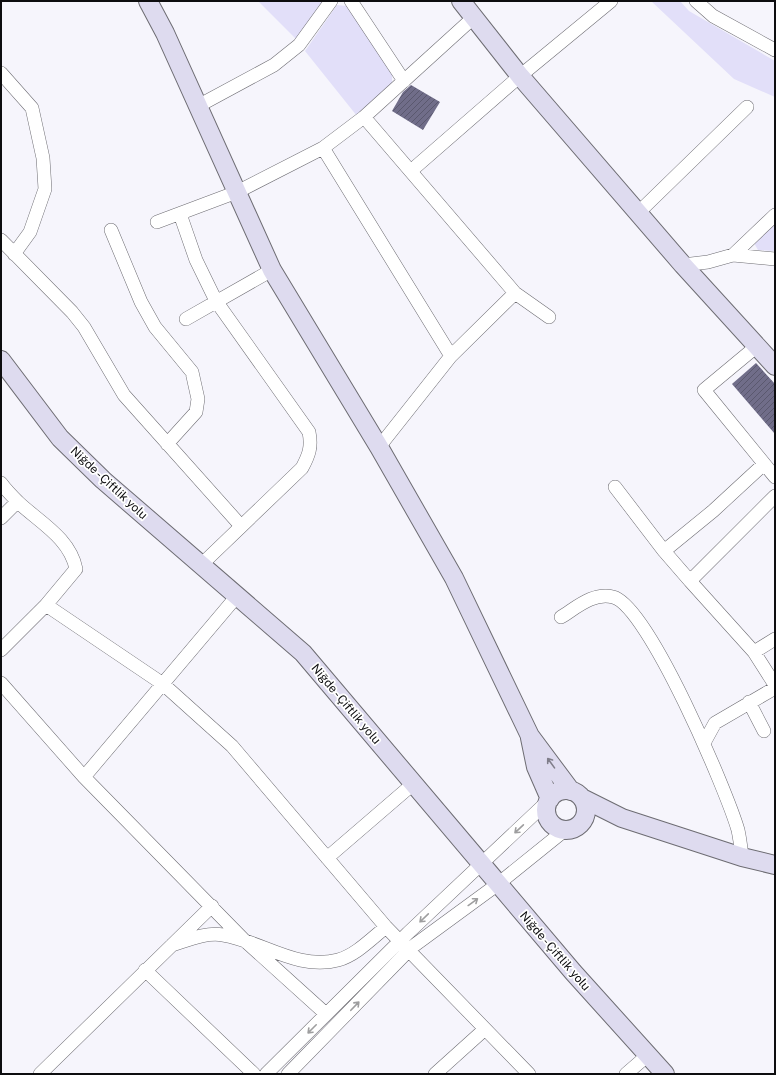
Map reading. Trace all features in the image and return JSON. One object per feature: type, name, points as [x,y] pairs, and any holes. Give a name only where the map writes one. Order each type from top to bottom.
[{"type":"street","points":[[148,1],[198,106],[272,270],[379,446],[454,578],[530,736],[577,794],[586,809],[585,816],[498,884],[404,946],[326,1014],[266,1074]]},
{"type":"street","points":[[198,106],[274,65],[299,45],[331,1]]},
{"type":"street","points":[[351,1],[404,81]]},
{"type":"street","points":[[461,1],[520,76],[639,212],[683,265],[775,366]]},
{"type":"street","points":[[412,170],[520,76],[611,1]]},
{"type":"street","points":[[696,1],[714,16],[775,50]]},
{"type":"street","points":[[157,222],[237,192],[323,148],[364,117],[473,18]]},
{"type":"street","points":[[1,73],[32,108],[43,158],[45,189],[30,232],[14,254]]},
{"type":"street","points":[[639,212],[747,108]]},
{"type":"street","points":[[364,117],[412,170],[515,293],[548,317]]},
{"type":"street","points":[[323,148],[451,356]]},
{"type":"street","points":[[180,214],[196,260],[216,300],[309,432],[311,443],[308,456],[302,468],[201,565]]},
{"type":"street","points":[[733,255],[775,215]]},
{"type":"street","points":[[111,230],[140,302],[156,326],[192,372],[198,398],[196,412],[167,444]]},
{"type":"street","points":[[1,240],[80,322],[124,395],[241,526]]},
{"type":"street","points":[[683,265],[708,262],[733,255],[775,259]]},
{"type":"street","points":[[186,318],[272,270]]},
{"type":"street","points":[[379,446],[451,356],[515,293]]},
{"type":"street","points":[[758,346],[704,390],[775,477]]},
{"type":"street","name":"Niğde - Çiftlik yolu","points":[[1,360],[60,438],[103,480],[303,653],[498,884],[665,1074]]},
{"type":"street","points":[[664,551],[713,511],[764,464]]},
{"type":"street","points":[[1,483],[17,502],[51,530],[74,557],[76,569],[46,605],[1,650]]},
{"type":"street","points":[[615,487],[664,551],[754,652],[775,684]]},
{"type":"street","points":[[690,580],[775,496]]},
{"type":"street","points":[[1,518],[17,502]]},
{"type":"street","points":[[84,777],[237,596]]},
{"type":"street","points":[[561,618],[589,599],[602,596],[614,597],[624,603],[646,632],[669,669],[704,743],[738,830],[742,857]]},
{"type":"street","points":[[46,605],[163,684],[232,746],[386,927],[529,1074]]},
{"type":"street","points":[[754,652],[775,638]]},
{"type":"street","points":[[1,683],[84,777],[243,939],[326,1014]]},
{"type":"street","points":[[704,743],[715,723],[775,688]]},
{"type":"street","points":[[749,702],[764,731]]},
{"type":"street","points":[[530,736],[536,767],[549,801],[546,815],[549,820],[559,828],[622,818]]},
{"type":"street","points":[[327,858],[413,784]]},
{"type":"street","points":[[288,1074],[404,946],[481,864],[549,801],[556,792],[563,790],[577,794],[622,818],[742,857],[775,865]]},
{"type":"street","points":[[40,1074],[170,945],[212,906]]},
{"type":"street","points":[[170,945],[210,935],[221,934],[243,939],[281,954],[316,962],[338,960],[350,956],[386,927]]},
{"type":"street","points":[[145,970],[254,1074]]},
{"type":"street","points":[[435,1074],[485,1029]]},
{"type":"street","points":[[626,1074],[648,1055]]},
{"type":"shaded area","points":[[258,1],[323,1],[296,39]]},
{"type":"shaded area","points":[[651,1],[680,1],[689,11],[775,61],[775,97],[734,79]]},
{"type":"shaded area","points":[[337,5],[347,6],[392,74],[392,83],[357,116],[305,51]]},
{"type":"shaded area","points":[[775,223],[775,251],[758,250],[754,243]]},
{"type":"building","points":[[411,85],[440,102],[423,130],[392,111],[403,92]]},
{"type":"building","points":[[756,363],[775,384],[775,434],[732,384]]}]
